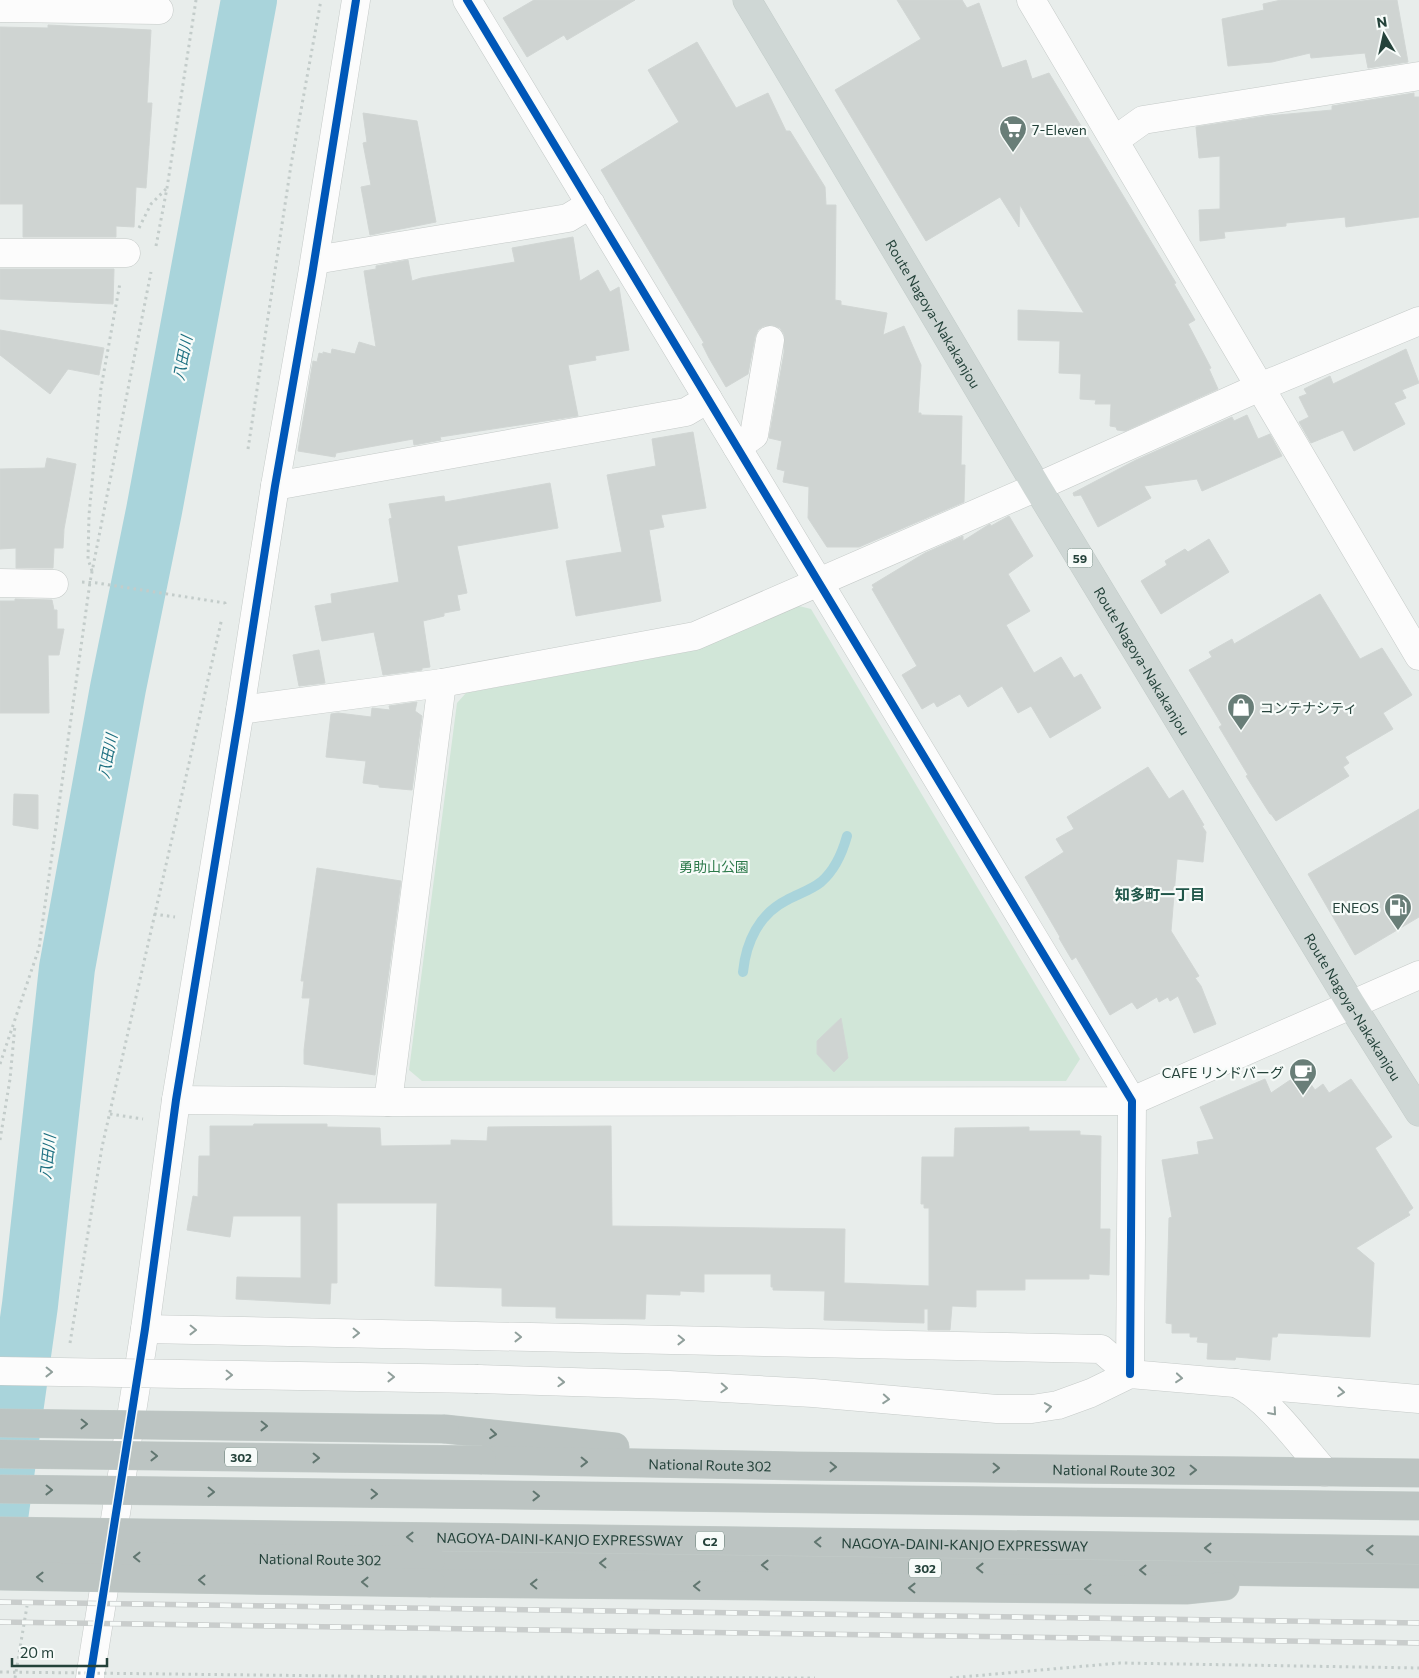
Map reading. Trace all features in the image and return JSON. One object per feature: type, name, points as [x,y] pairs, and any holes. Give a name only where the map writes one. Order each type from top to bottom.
[{"type":"highway","points":[[0,1423],[444,1429],[797,1466]]},
{"type":"highway","name":"National Route 302","points":[[0,1454],[1419,1473]]},
{"type":"highway","points":[[0,1489],[1419,1506]]},
{"type":"highway","name":"NAGOYA-DAINI-KANJO EXPRESSWAY","points":[[0,1531],[1419,1550]]},
{"type":"highway","name":"National Route 302","points":[[0,1555],[431,1572]]},
{"type":"highway","points":[[0,1576],[431,1572],[1186,1590],[1346,1573],[1419,1574]]},
{"type":"main road","name":"Route Nagoya-Nakakanjou","points":[[747,0],[1037,487],[1351,1004],[1419,1112]]},
{"type":"street","points":[[90,1678],[145,1329],[176,1100],[275,486],[315,260],[356,0]]},
{"type":"street","points":[[467,0],[1132,1101],[1130,1374]]},
{"type":"street","points":[[1031,0],[1419,656]]},
{"type":"street","points":[[0,8],[159,10]]},
{"type":"street","points":[[1114,140],[1143,120],[1419,76]]},
{"type":"street","points":[[315,260],[568,218],[591,204]]},
{"type":"street","points":[[0,252],[126,253]]},
{"type":"street","points":[[240,710],[442,683],[695,636],[1037,487],[1260,387],[1419,321]]},
{"type":"street","points":[[737,447],[754,434],[770,340]]},
{"type":"street","points":[[275,486],[686,412],[708,399]]},
{"type":"street","points":[[0,584],[54,584]]},
{"type":"street","points":[[388,1102],[442,683]]},
{"type":"street","points":[[176,1100],[388,1102],[1132,1101],[1419,975]]},
{"type":"street","points":[[145,1329],[1101,1349],[1130,1374]]},
{"type":"street","points":[[0,1371],[478,1379],[679,1386],[813,1393],[996,1409],[1032,1409],[1058,1405],[1083,1396],[1130,1374],[1419,1399]]},
{"type":"street","points":[[1235,1383],[1249,1390],[1264,1402],[1325,1472]]},
{"type":"path","points":[[154,255],[167,188],[196,0]]},
{"type":"path","points":[[247,457],[292,165],[321,0]]},
{"type":"path","points":[[92,571],[88,559],[89,515],[101,388],[126,253],[151,204],[167,188]]},
{"type":"path","points":[[0,1064],[39,948],[90,582],[152,265]]},
{"type":"path","points":[[90,582],[214,601]]},
{"type":"path","points":[[70,1344],[102,1147],[226,594]]},
{"type":"path","points":[[0,1140],[10,1079],[15,1018]]},
{"type":"path","points":[[15,1678],[28,1599]]},
{"type":"path","points":[[950,1678],[1120,1663],[1419,1668]]},
{"type":"path","points":[[0,1672],[424,1677],[815,1678]]},
{"type":"green space","name":"勇助山公園","points":[[795,605],[811,609],[1080,1059],[1066,1081],[422,1081],[409,1070],[457,703],[466,693],[697,650]]},
{"type":"building","points":[[534,0],[635,0],[567,40],[564,35],[527,57],[503,18]]},
{"type":"building","points":[[897,0],[962,0],[967,8],[979,3],[1002,68],[1026,60],[1032,79],[1049,73],[1176,283],[1174,284],[1195,320],[1188,324],[1211,368],[1209,369],[1218,389],[1125,431],[1117,430],[1116,427],[1110,426],[1111,404],[1095,404],[1096,400],[1080,399],[1081,374],[1059,373],[1060,341],[1018,340],[1018,310],[1084,313],[1020,205],[1019,227],[1000,197],[926,241],[835,90],[921,39]]},
{"type":"building","points":[[1281,0],[1397,0],[1408,62],[1368,68],[1365,53],[1311,58],[1310,53],[1272,62],[1228,66],[1222,19],[1264,10],[1263,4]]},
{"type":"building","points":[[48,25],[151,30],[147,103],[152,103],[146,188],[136,187],[134,227],[116,226],[116,237],[23,237],[23,204],[0,204],[0,27],[48,28]]},
{"type":"building","points":[[697,42],[736,108],[768,93],[786,131],[790,131],[825,187],[826,205],[836,205],[835,300],[841,301],[841,305],[887,313],[883,335],[904,326],[921,365],[918,413],[921,413],[921,415],[962,416],[961,465],[965,465],[964,502],[859,547],[827,547],[808,518],[809,487],[783,482],[785,471],[777,469],[782,441],[769,438],[784,353],[784,334],[780,328],[772,325],[764,326],[758,330],[748,374],[726,387],[709,358],[702,344],[704,343],[601,170],[679,122],[648,70]]},
{"type":"building","points":[[1414,93],[1414,97],[1419,97],[1419,217],[1346,227],[1345,217],[1286,223],[1286,226],[1224,232],[1225,238],[1200,241],[1199,210],[1220,209],[1220,156],[1199,158],[1196,127],[1267,116],[1332,110],[1332,106]]},
{"type":"building","points":[[363,113],[417,121],[436,222],[370,235],[361,187],[371,185],[363,143],[367,142]]},
{"type":"building","points":[[573,237],[580,281],[598,270],[610,292],[619,287],[629,350],[595,356],[596,360],[568,365],[578,416],[440,437],[441,440],[414,445],[413,439],[336,453],[335,457],[298,451],[313,361],[317,362],[319,353],[331,354],[332,349],[355,354],[359,342],[376,347],[364,271],[376,269],[376,266],[408,260],[412,281],[515,262],[512,248]]},
{"type":"building","points":[[0,269],[114,269],[113,304],[0,299]]},
{"type":"building","points":[[0,330],[104,348],[99,375],[68,369],[50,394],[0,355]]},
{"type":"building","points":[[1406,349],[1419,383],[1402,390],[1406,398],[1394,403],[1405,424],[1354,451],[1343,430],[1311,443],[1299,422],[1309,417],[1299,397],[1307,394],[1304,389],[1330,376],[1333,384]]},
{"type":"building","points":[[1247,415],[1258,439],[1270,434],[1282,456],[1202,491],[1197,479],[1144,486],[1151,498],[1098,527],[1081,495],[1074,496],[1073,493],[1136,460],[1232,417],[1234,421]]},
{"type":"building","points":[[693,432],[706,508],[661,515],[664,527],[649,530],[661,601],[576,616],[566,561],[622,552],[607,475],[656,466],[652,439]]},
{"type":"building","points":[[47,458],[76,464],[64,529],[63,548],[54,548],[53,568],[16,568],[16,548],[0,549],[0,469],[45,468]]},
{"type":"building","points":[[550,483],[558,528],[457,546],[467,593],[457,595],[460,610],[444,613],[444,616],[423,621],[430,667],[422,668],[422,670],[383,675],[374,632],[322,641],[315,606],[332,603],[331,594],[399,582],[389,519],[392,518],[389,504],[444,496],[445,502]]},
{"type":"building","points":[[1009,516],[1033,556],[1008,574],[1030,611],[1006,625],[1034,673],[1061,657],[1074,678],[1081,674],[1101,708],[1050,738],[1031,706],[1018,713],[1002,686],[968,707],[960,694],[937,707],[934,702],[922,709],[902,675],[917,666],[872,589],[874,588],[872,585],[925,553],[963,536],[963,541],[990,524],[991,526]]},
{"type":"building","points":[[1209,539],[1229,572],[1161,614],[1141,581],[1167,565],[1165,561],[1185,549],[1188,552]]},
{"type":"building","points":[[1320,594],[1360,659],[1382,648],[1412,695],[1383,713],[1393,729],[1345,757],[1349,763],[1343,767],[1349,776],[1276,821],[1246,776],[1248,775],[1219,727],[1222,725],[1189,670],[1212,657],[1209,652],[1232,639],[1234,644]]},
{"type":"building","points":[[15,599],[52,600],[54,610],[57,610],[57,629],[64,629],[59,655],[48,655],[49,713],[0,713],[0,601],[15,601]]},
{"type":"building","points":[[319,650],[325,683],[299,686],[293,655]]},
{"type":"building","points":[[417,702],[415,711],[422,716],[412,790],[379,787],[379,785],[363,783],[366,761],[326,757],[331,714],[338,713],[371,717],[372,708],[390,710],[389,706]]},
{"type":"building","points":[[1148,767],[1169,799],[1183,790],[1204,825],[1202,826],[1206,832],[1203,862],[1177,859],[1171,931],[1199,976],[1195,978],[1201,986],[1216,1024],[1194,1033],[1178,996],[1170,1001],[1168,997],[1159,1002],[1157,997],[1137,1009],[1132,1002],[1110,1015],[1076,957],[1072,960],[1025,877],[1064,852],[1056,839],[1074,829],[1067,817]]},
{"type":"building","points":[[14,794],[38,795],[38,829],[13,825]]},
{"type":"building","points":[[1419,809],[1419,917],[1355,955],[1308,874]]},
{"type":"building","points":[[317,868],[401,881],[375,1075],[304,1064],[310,998],[302,998],[304,981],[301,981]]},
{"type":"building","points":[[841,1018],[848,1058],[834,1072],[817,1054],[817,1041]]},
{"type":"building","points":[[1302,1072],[1315,1090],[1323,1084],[1329,1093],[1351,1079],[1392,1137],[1375,1148],[1413,1208],[1408,1212],[1410,1215],[1356,1248],[1374,1263],[1370,1337],[1278,1333],[1277,1337],[1272,1337],[1270,1360],[1236,1357],[1235,1360],[1207,1359],[1208,1343],[1197,1342],[1198,1337],[1190,1337],[1190,1333],[1172,1333],[1172,1324],[1166,1323],[1169,1218],[1172,1217],[1162,1160],[1199,1154],[1197,1142],[1214,1139],[1200,1107],[1265,1079],[1271,1093]]},
{"type":"building","points":[[254,1124],[327,1124],[327,1127],[380,1128],[381,1146],[451,1145],[451,1140],[487,1141],[488,1127],[611,1126],[612,1226],[845,1229],[844,1283],[929,1286],[929,1208],[924,1208],[924,1204],[921,1204],[922,1157],[954,1157],[955,1128],[1029,1127],[1029,1131],[1080,1131],[1080,1135],[1101,1136],[1100,1229],[1110,1229],[1109,1275],[1089,1274],[1089,1279],[1025,1279],[1025,1290],[976,1290],[976,1307],[952,1306],[950,1330],[928,1330],[928,1309],[924,1309],[924,1323],[824,1320],[825,1291],[773,1290],[773,1287],[771,1287],[771,1274],[704,1274],[704,1292],[680,1291],[680,1295],[646,1294],[645,1319],[556,1318],[556,1307],[502,1306],[502,1288],[435,1286],[437,1203],[337,1203],[337,1283],[331,1283],[330,1304],[236,1299],[237,1277],[301,1278],[301,1216],[233,1216],[230,1237],[187,1230],[193,1196],[198,1197],[199,1156],[210,1156],[210,1126],[253,1126]]},
{"type":"waterway","name":"八田川","points":[[0,1518],[30,1305],[67,968],[118,688],[154,511],[249,0]]},
{"type":"waterway","points":[[743,972],[747,950],[762,921],[777,906],[821,882],[837,861],[847,836]]},
{"type":"railway","points":[[0,1602],[1419,1623]]},
{"type":"railway","points":[[0,1622],[1419,1643]]},
{"type":"cycle path","points":[[90,1678],[145,1329],[176,1100],[356,0]]},
{"type":"cycle path","points":[[467,0],[1132,1101],[1130,1374]]},
{"type":"place","name":"7-Eleven","points":[[1013,153]]},
{"type":"place","name":"コンテナシティ","points":[[1241,731]]},
{"type":"place","name":"ENEOS","points":[[1398,931]]},
{"type":"place","name":"CAFE リンドバーグ","points":[[1303,1096]]},
{"type":"district","name":"知多町一丁目","points":[[1160,894]]}]
